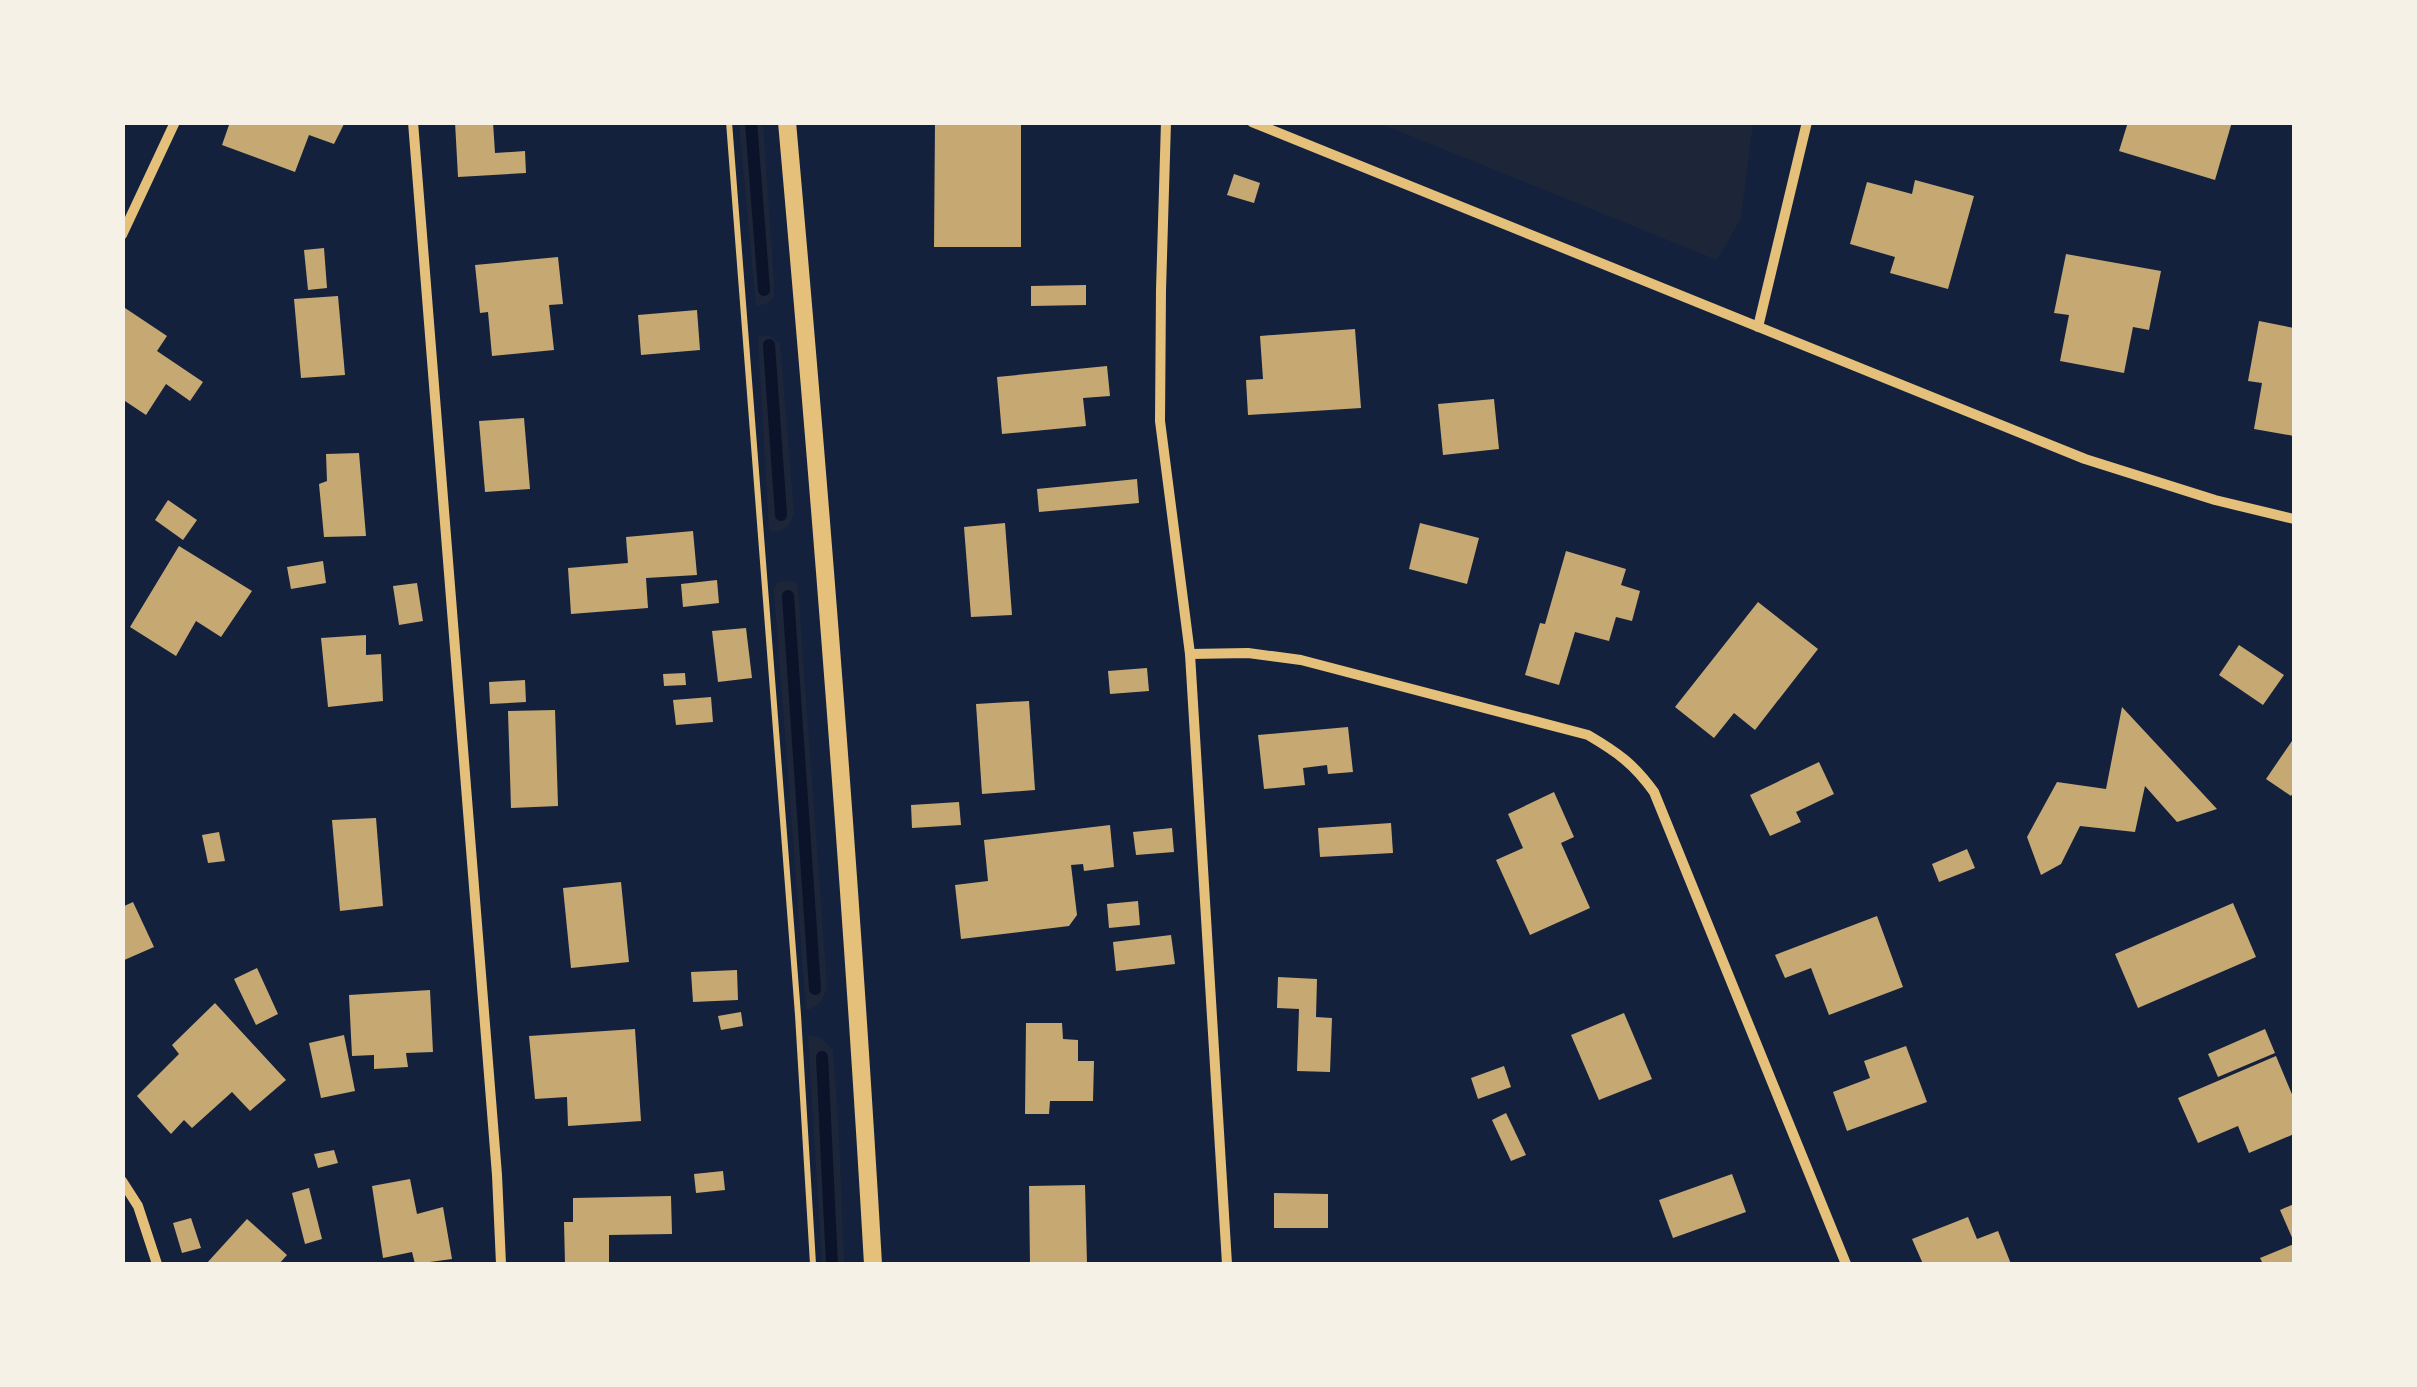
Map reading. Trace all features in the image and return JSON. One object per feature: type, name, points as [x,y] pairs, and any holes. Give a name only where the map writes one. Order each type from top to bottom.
[{"type":"street","points":[[122,234],[176,122]]},
{"type":"street","points":[[413,122],[501,1264]]},
{"type":"street","points":[[787,122],[828,588],[873,1264]]},
{"type":"street","points":[[1166,122],[1160,421],[1190,654],[1227,1264]]},
{"type":"street","points":[[1252,122],[2085,460],[2215,500],[2294,518]]},
{"type":"street","points":[[1758,327],[1807,122]]},
{"type":"street","points":[[1190,654],[1248,653],[1301,660],[1588,735],[1622,756],[1654,792],[1846,1264]]},
{"type":"street","points":[[122,1181],[138,1206],[157,1264]]},
{"type":"path","points":[[729,122],[813,1264]]},
{"type":"shaded area","points":[[739,123],[763,123],[774,297],[756,306]]},
{"type":"shaded area","points":[[1379,123],[1753,123],[1741,218],[1717,260]]},
{"type":"shaded area","points":[[768,335],[780,343],[794,514],[779,531],[769,531],[758,337]]},
{"type":"shaded area","points":[[790,581],[798,588],[827,987],[820,1002],[806,1010],[774,590],[778,582]]},
{"type":"shaded area","points":[[808,1035],[821,1038],[833,1050],[844,1264],[822,1264]]},
{"type":"building","points":[[230,122],[345,122],[334,144],[309,135],[295,172],[222,145]]},
{"type":"building","points":[[455,122],[493,122],[495,153],[525,151],[526,173],[458,177]]},
{"type":"building","points":[[935,122],[1021,122],[1021,247],[934,247]]},
{"type":"building","points":[[2128,122],[2232,122],[2215,180],[2119,151]]},
{"type":"building","points":[[1234,174],[1260,183],[1254,203],[1227,195]]},
{"type":"building","points":[[1915,180],[1974,196],[1948,289],[1890,273],[1895,257],[1850,244],[1867,182],[1912,194]]},
{"type":"building","points":[[324,248],[327,288],[308,290],[304,250]]},
{"type":"building","points":[[2066,254],[2161,271],[2149,330],[2133,327],[2124,373],[2060,361],[2069,315],[2054,313]]},
{"type":"building","points":[[558,257],[563,304],[549,305],[554,350],[492,356],[488,312],[480,313],[475,265]]},
{"type":"building","points":[[1086,285],[1086,305],[1031,306],[1031,286]]},
{"type":"building","points":[[338,296],[345,375],[301,378],[294,299]]},
{"type":"building","points":[[122,306],[167,336],[157,351],[203,382],[190,401],[166,384],[146,415],[122,399]]},
{"type":"building","points":[[697,310],[700,350],[641,355],[638,315]]},
{"type":"building","points":[[2259,321],[2294,328],[2294,436],[2254,429],[2262,383],[2248,381]]},
{"type":"building","points":[[1355,329],[1361,408],[1248,415],[1246,380],[1263,379],[1260,336]]},
{"type":"building","points":[[1107,366],[1110,396],[1083,398],[1086,426],[1002,434],[997,377]]},
{"type":"building","points":[[1494,399],[1499,449],[1443,455],[1438,404]]},
{"type":"building","points":[[524,418],[530,489],[485,492],[479,421]]},
{"type":"building","points":[[359,453],[366,536],[324,537],[319,484],[327,481],[326,454]]},
{"type":"building","points":[[1137,479],[1139,503],[1039,512],[1037,489]]},
{"type":"building","points":[[168,500],[197,520],[183,540],[155,520]]},
{"type":"building","points":[[1005,523],[1012,615],[971,617],[964,527]]},
{"type":"building","points":[[1420,523],[1479,538],[1467,584],[1409,569]]},
{"type":"building","points":[[693,531],[697,575],[646,578],[648,608],[571,614],[568,568],[628,563],[626,537]]},
{"type":"building","points":[[179,546],[252,591],[221,637],[196,621],[176,656],[130,627]]},
{"type":"building","points":[[1566,551],[1626,569],[1621,585],[1640,591],[1632,621],[1616,617],[1609,641],[1575,632],[1559,685],[1525,675]]},
{"type":"building","points":[[323,561],[326,583],[291,589],[287,567]]},
{"type":"building","points":[[717,580],[719,603],[683,607],[681,584]]},
{"type":"building","points":[[417,583],[423,621],[399,625],[393,586]]},
{"type":"building","points":[[1758,602],[1818,649],[1755,730],[1734,713],[1714,738],[1675,707]]},
{"type":"building","points":[[746,628],[752,678],[718,682],[712,631]]},
{"type":"building","points":[[366,635],[366,655],[381,654],[383,701],[328,707],[321,638]]},
{"type":"building","points":[[2239,645],[2284,675],[2263,705],[2219,675]]},
{"type":"building","points":[[1147,668],[1149,691],[1110,694],[1108,671]]},
{"type":"building","points":[[685,673],[686,685],[664,686],[663,674]]},
{"type":"building","points":[[525,680],[526,702],[490,704],[489,682]]},
{"type":"building","points":[[711,697],[713,722],[676,725],[673,700]]},
{"type":"building","points":[[1029,701],[1035,790],[982,794],[976,704]]},
{"type":"building","points":[[2122,707],[2217,809],[2177,822],[2145,786],[2135,832],[2080,826],[2061,864],[2041,875],[2027,837],[2057,782],[2106,789]]},
{"type":"building","points":[[555,710],[558,806],[511,808],[508,711]]},
{"type":"building","points":[[1348,727],[1353,772],[1328,774],[1327,765],[1303,768],[1305,785],[1264,789],[1258,735]]},
{"type":"building","points":[[2294,738],[2294,791],[2291,796],[2266,779]]},
{"type":"building","points":[[1819,762],[1834,794],[1796,812],[1801,822],[1770,836],[1750,795]]},
{"type":"building","points":[[1554,792],[1574,837],[1561,843],[1590,908],[1530,935],[1496,860],[1523,848],[1508,814]]},
{"type":"building","points":[[959,802],[961,825],[912,828],[911,805]]},
{"type":"building","points":[[376,818],[383,906],[340,911],[332,820]]},
{"type":"building","points":[[1391,823],[1393,853],[1320,857],[1318,828]]},
{"type":"building","points":[[1110,825],[1114,867],[1084,871],[1083,864],[1071,865],[1077,915],[1069,926],[961,939],[955,885],[988,881],[984,840]]},
{"type":"building","points":[[1172,828],[1174,852],[1136,855],[1133,832]]},
{"type":"building","points":[[219,832],[225,861],[208,863],[202,835]]},
{"type":"building","points":[[1967,849],[1975,868],[1939,882],[1932,864]]},
{"type":"building","points":[[621,882],[629,962],[571,968],[563,888]]},
{"type":"building","points":[[1138,901],[1140,925],[1109,928],[1107,904]]},
{"type":"building","points":[[133,902],[154,947],[122,961],[122,907]]},
{"type":"building","points":[[2233,903],[2256,957],[2138,1008],[2115,954]]},
{"type":"building","points":[[1877,916],[1903,987],[1829,1015],[1811,968],[1785,978],[1775,955]]},
{"type":"building","points":[[1171,935],[1175,964],[1116,971],[1113,942]]},
{"type":"building","points":[[257,968],[278,1014],[256,1025],[234,979]]},
{"type":"building","points":[[737,970],[738,1000],[693,1002],[691,972]]},
{"type":"building","points":[[1278,977],[1317,979],[1316,1017],[1332,1018],[1330,1072],[1297,1071],[1299,1009],[1277,1008]]},
{"type":"building","points":[[430,990],[433,1052],[406,1053],[408,1067],[374,1069],[374,1055],[352,1056],[349,995]]},
{"type":"building","points":[[215,1003],[286,1080],[250,1111],[232,1092],[192,1128],[184,1120],[171,1134],[137,1096],[179,1054],[172,1045]]},
{"type":"building","points":[[741,1012],[743,1026],[721,1030],[718,1016]]},
{"type":"building","points":[[1624,1013],[1652,1079],[1599,1100],[1571,1035]]},
{"type":"building","points":[[1026,1023],[1062,1023],[1063,1039],[1078,1040],[1078,1061],[1094,1061],[1093,1101],[1050,1101],[1049,1114],[1025,1114]]},
{"type":"building","points":[[635,1029],[641,1121],[568,1126],[567,1097],[535,1099],[529,1036]]},
{"type":"building","points":[[2265,1029],[2275,1053],[2218,1077],[2208,1054]]},
{"type":"building","points":[[344,1035],[355,1091],[321,1098],[309,1043]]},
{"type":"building","points":[[1906,1046],[1927,1102],[1847,1131],[1833,1092],[1870,1078],[1864,1061]]},
{"type":"building","points":[[2276,1056],[2294,1099],[2294,1134],[2249,1153],[2238,1126],[2198,1143],[2178,1098]]},
{"type":"building","points":[[1504,1066],[1511,1087],[1478,1099],[1471,1078]]},
{"type":"building","points":[[1506,1113],[1526,1155],[1511,1161],[1492,1120]]},
{"type":"building","points":[[334,1150],[338,1163],[318,1168],[314,1154]]},
{"type":"building","points":[[723,1171],[725,1190],[696,1193],[694,1174]]},
{"type":"building","points":[[1732,1174],[1746,1212],[1673,1238],[1659,1200]]},
{"type":"building","points":[[410,1179],[417,1214],[443,1207],[452,1259],[415,1264],[412,1252],[383,1258],[372,1186]]},
{"type":"building","points":[[1085,1185],[1087,1264],[1030,1264],[1029,1186]]},
{"type":"building","points":[[309,1188],[322,1239],[305,1244],[292,1193]]},
{"type":"building","points":[[1274,1193],[1328,1194],[1328,1228],[1274,1228]]},
{"type":"building","points":[[671,1196],[672,1234],[609,1235],[609,1264],[565,1264],[564,1222],[573,1222],[573,1198]]},
{"type":"building","points":[[2294,1204],[2294,1242],[2280,1210]]},
{"type":"building","points":[[1968,1217],[1977,1239],[1998,1231],[2011,1264],[1923,1264],[1912,1239]]},
{"type":"building","points":[[191,1218],[201,1248],[182,1253],[173,1223]]},
{"type":"building","points":[[247,1219],[287,1255],[279,1264],[206,1264]]},
{"type":"building","points":[[2294,1244],[2294,1264],[2263,1264],[2260,1258]]},
{"type":"waterway","points":[[751,122],[764,290]]},
{"type":"waterway","points":[[769,345],[781,515]]},
{"type":"waterway","points":[[788,596],[815,989]]},
{"type":"waterway","points":[[822,1057],[832,1264]]}]
